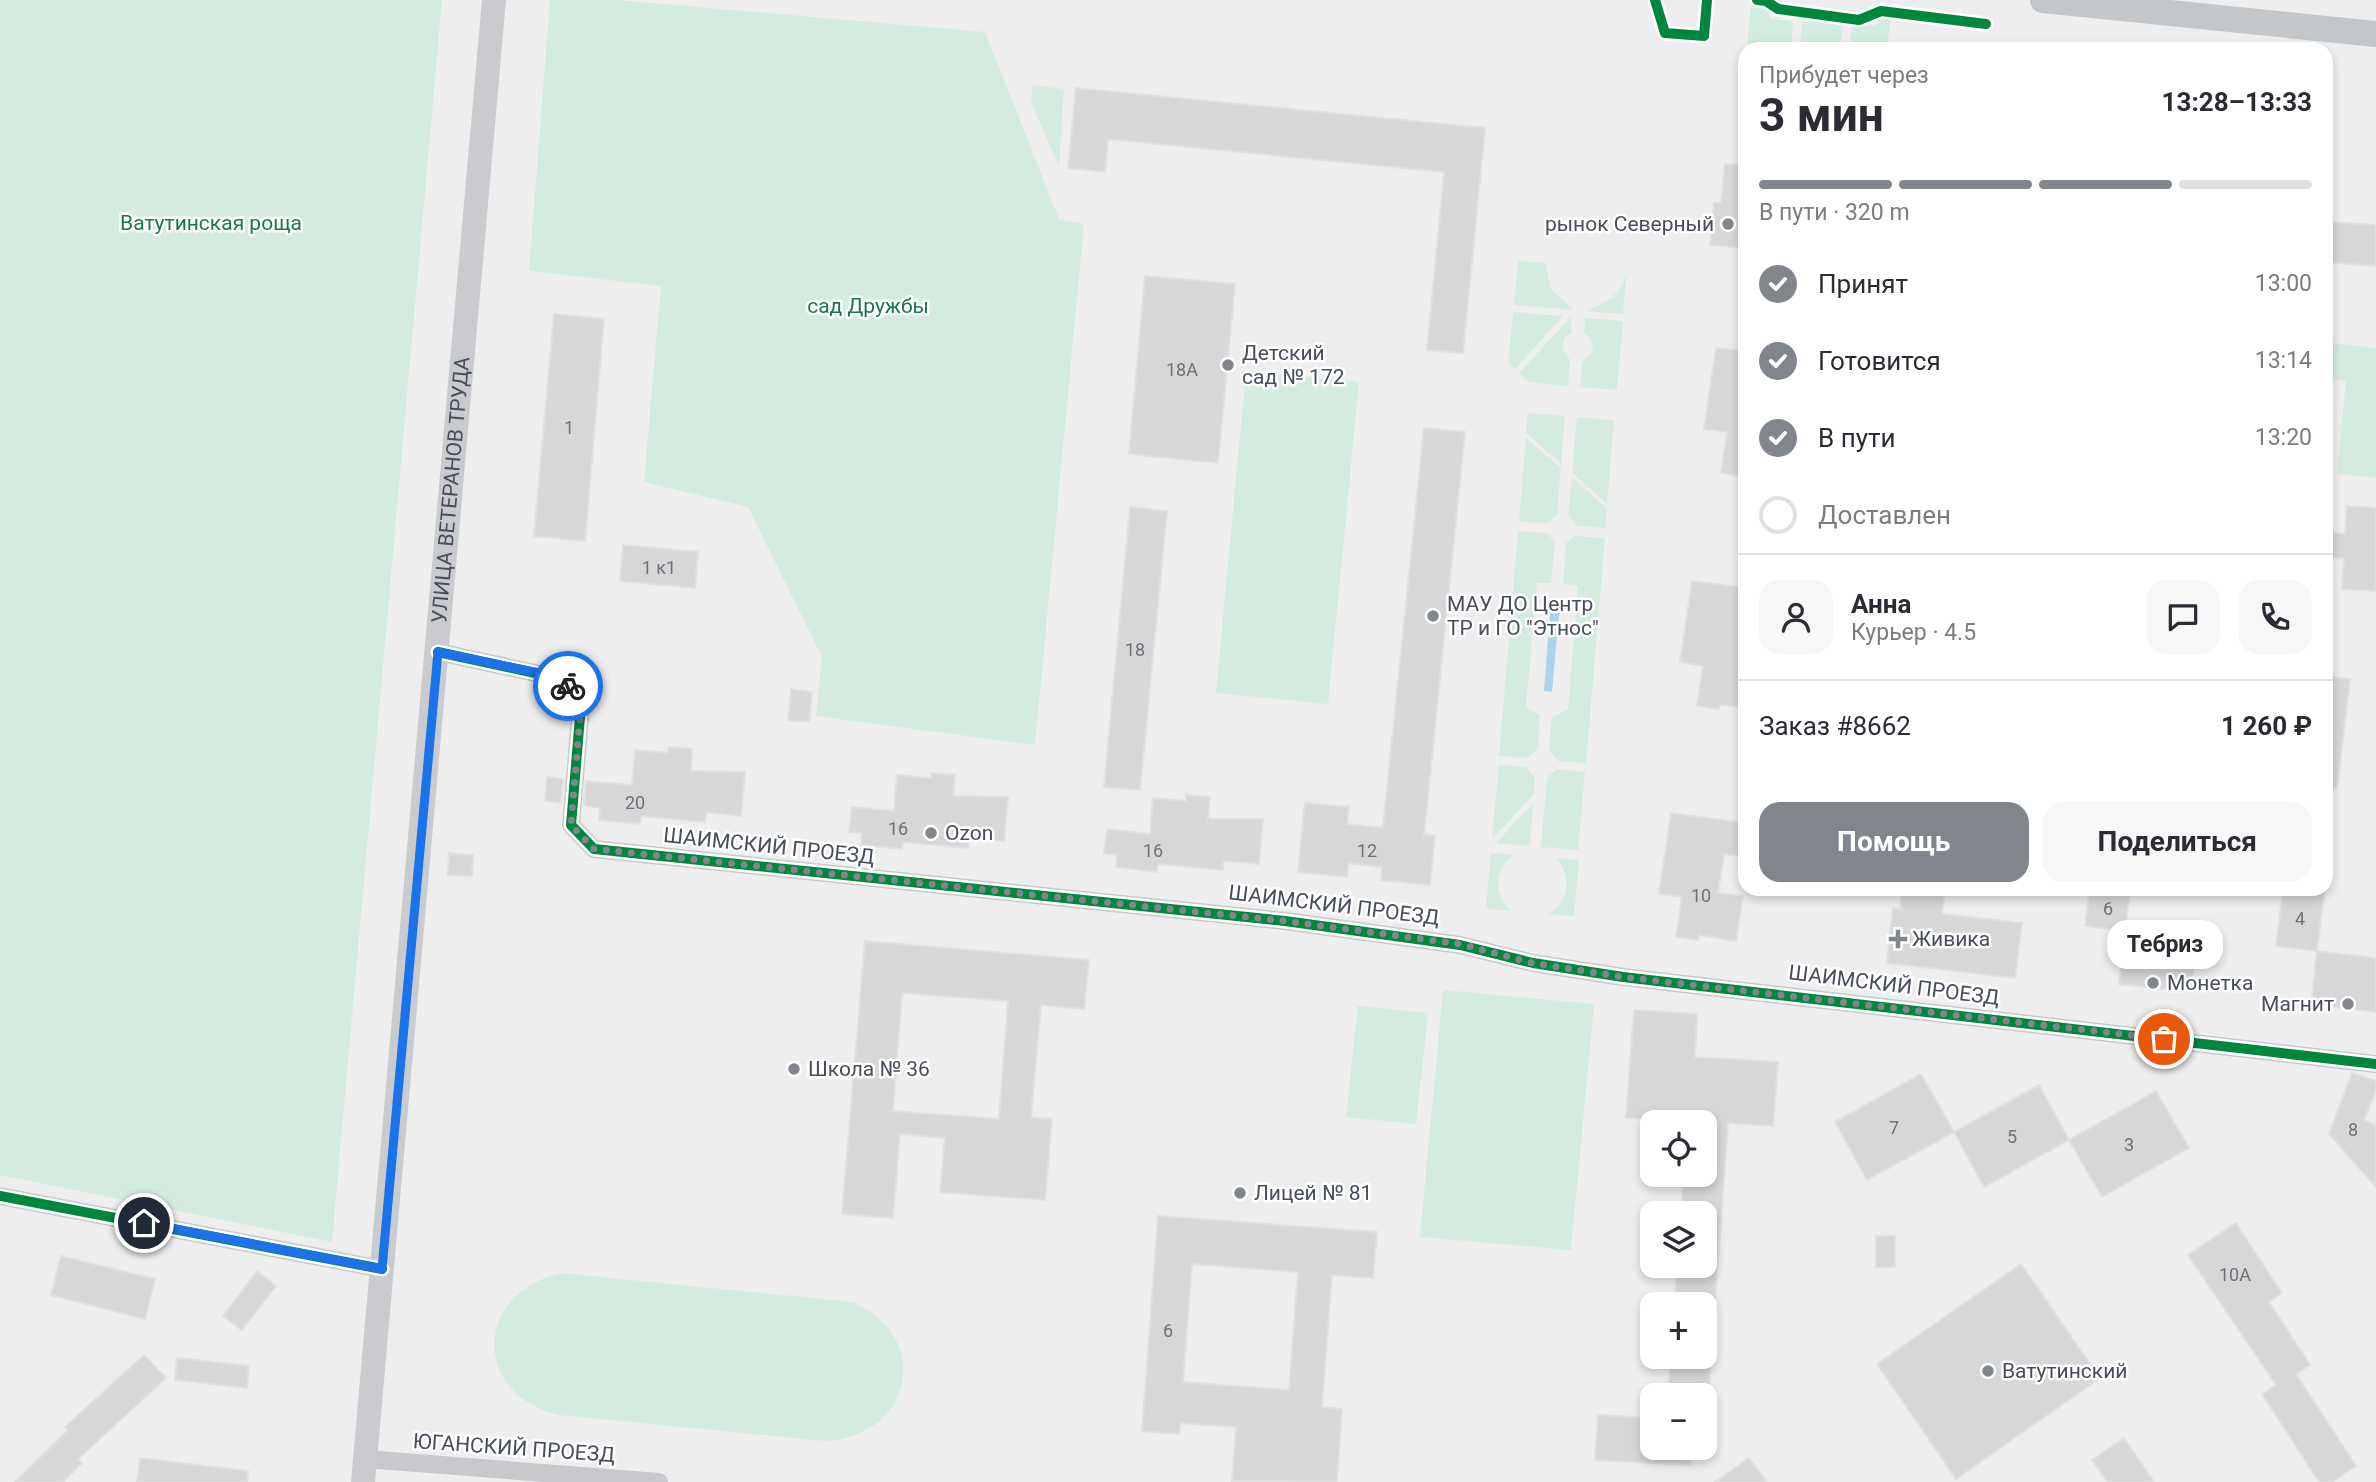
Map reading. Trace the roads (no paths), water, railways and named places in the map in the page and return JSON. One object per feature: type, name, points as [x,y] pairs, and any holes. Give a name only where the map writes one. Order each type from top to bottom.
[{"type":"main road","name":"УЛИЦА ВЕТЕРАНОВ ТРУДА","points":[[364,1471],[494,0]]},
{"type":"main road","points":[[2043,0],[2376,34]]},
{"type":"street","name":"ШАИМСКИЙ ПРОЕЗД","points":[[438,652],[563,678],[581,705],[571,825],[594,849],[1285,921],[1460,944],[1532,963],[1623,977],[2376,1064]]},
{"type":"street","points":[[0,1196],[382,1269]]},
{"type":"street","name":"ЮГАНСКИЙ ПРОЕЗД","points":[[364,1471],[659,1482]]},
{"type":"water","points":[[1551,601],[1560,602],[1552,692],[1544,691]]},
{"type":"place","name":"рынок Северный","points":[[1728,224]]},
{"type":"place","name":"Детский сад № 172","points":[[1228,365]]},
{"type":"place","name":"МАУ ДО Центр ТР и ГО \"Этнос\"","points":[[1433,616]]},
{"type":"place","name":"Ozon","points":[[931,833]]},
{"type":"place","name":"Живика","points":[[1898,939]]},
{"type":"place","name":"Монетка","points":[[2153,983]]},
{"type":"place","name":"Магнит","points":[[2348,1004]]},
{"type":"place","name":"Тебриз","points":[[2164,1039]]},
{"type":"place","name":"Школа № 36","points":[[794,1069]]},
{"type":"place","name":"Лицей № 81","points":[[1240,1193]]},
{"type":"place","name":"Ватутинский","points":[[1988,1371]]},
{"type":"park label","name":"Ватутинская роща","points":[[211,223]]},
{"type":"park label","name":"сад Дружбы","points":[[868,306]]}]
